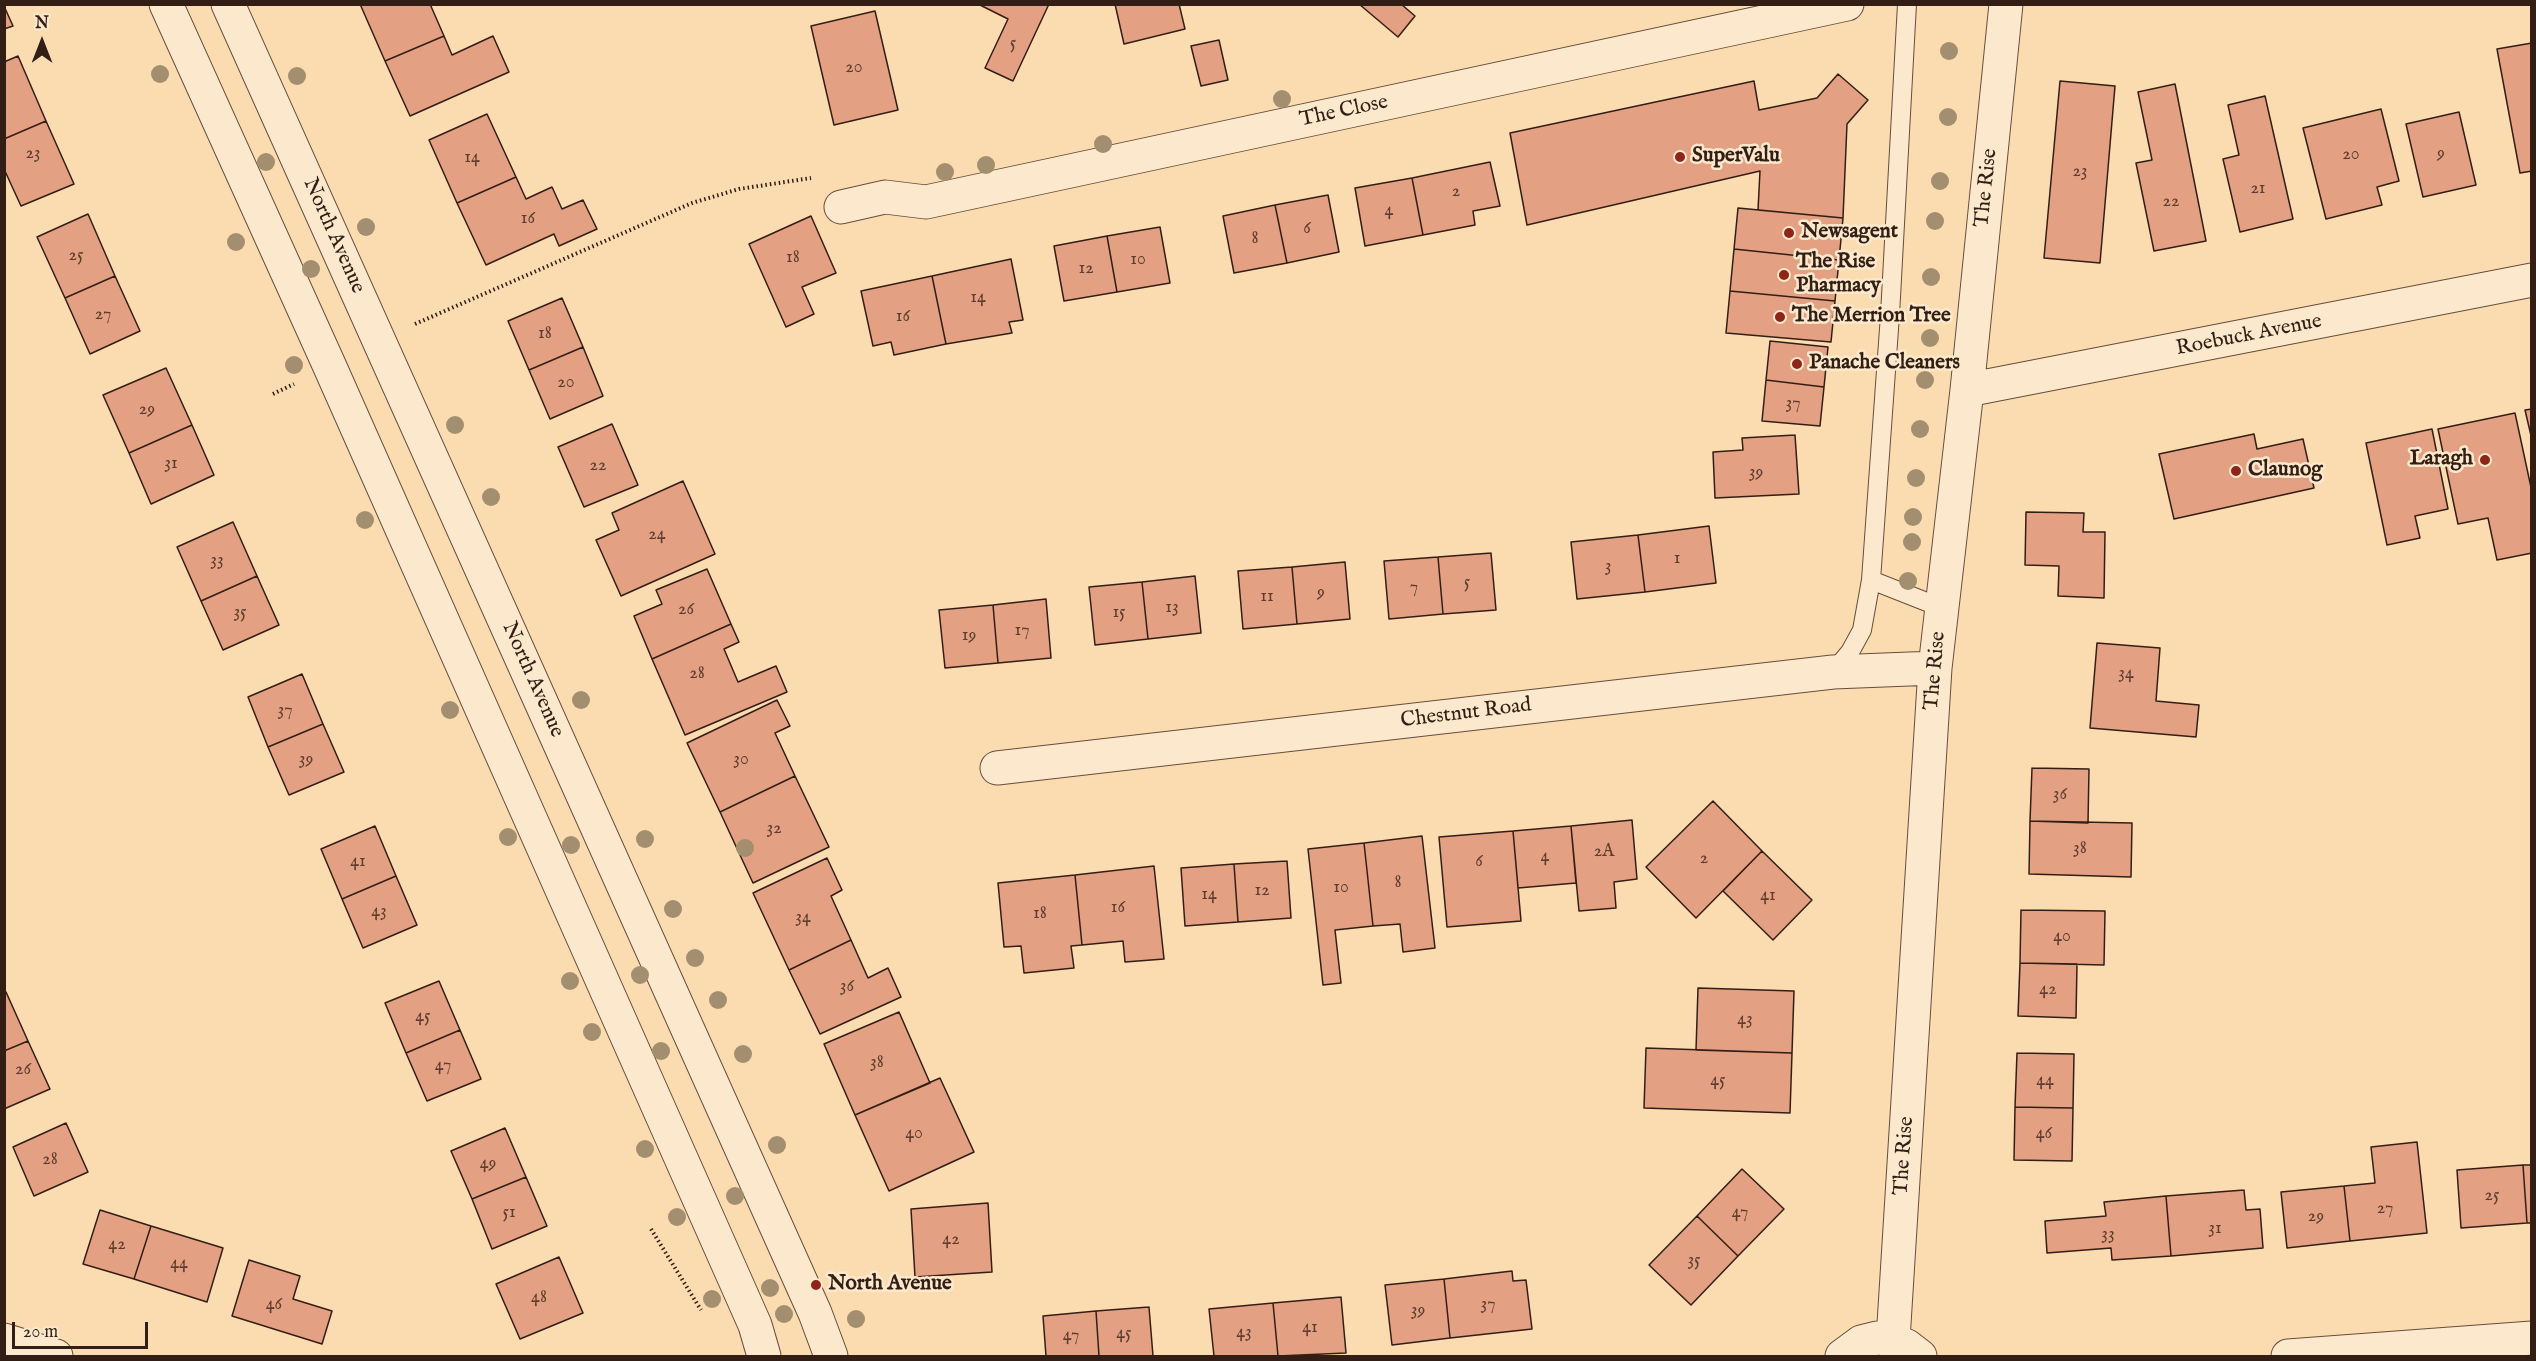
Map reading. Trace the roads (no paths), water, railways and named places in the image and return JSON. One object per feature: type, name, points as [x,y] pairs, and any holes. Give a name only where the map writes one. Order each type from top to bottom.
[{"type":"street","points":[[166,4],[741,1292],[755,1325],[764,1356]]},
{"type":"street","name":"North Avenue","points":[[228,4],[816,1313],[831,1356]]},
{"type":"street","name":"The Close","points":[[840,207],[885,197],[926,202],[1847,4]]},
{"type":"street","name":"The Rise","points":[[1906,1348],[1935,668],[1967,390],[2006,4]]},
{"type":"street","name":"Roebuck Avenue","points":[[1967,390],[2532,280]]},
{"type":"street","name":"Chestnut Road","points":[[997,768],[1833,672],[1935,668]]},
{"type":"street","points":[[1842,1356],[1861,1342],[1877,1338],[1906,1348]]},
{"type":"street","points":[[2288,1356],[2532,1338]]},
{"type":"street","points":[[4,1340],[56,1356]]},
{"type":"lane","points":[[1833,672],[1850,652],[1862,630],[1871,579],[1907,4]]},
{"type":"lane","points":[[1871,579],[1942,608]]},
{"type":"place","name":"SuperValu","points":[[1680,157]]},
{"type":"place","name":"Newsagent","points":[[1789,233]]},
{"type":"place","name":"The Rise Pharmacy","points":[[1784,275]]},
{"type":"place","name":"The Merrion Tree","points":[[1780,317]]},
{"type":"place","name":"Panache Cleaners","points":[[1797,364]]},
{"type":"place","name":"Laragh","points":[[2485,460]]},
{"type":"place","name":"Claunog","points":[[2236,471]]},
{"type":"place","name":"North Avenue","points":[[816,1285]]}]
